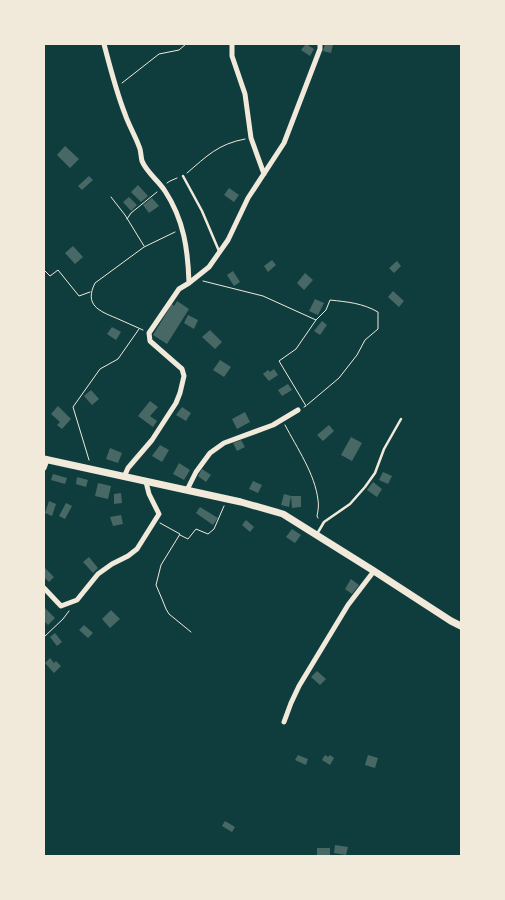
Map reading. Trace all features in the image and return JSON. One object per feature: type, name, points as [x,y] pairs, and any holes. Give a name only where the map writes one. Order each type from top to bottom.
[{"type":"main road","points":[[45,462],[187,490],[283,514],[461,626]]},
{"type":"street","points":[[104,44],[124,114],[140,150],[142,161],[173,203],[182,228],[188,256],[189,283]]},
{"type":"street","points":[[232,44],[232,56],[245,94],[251,138],[264,174]]},
{"type":"street","points":[[124,477],[128,468],[152,440],[176,403],[184,376],[182,369],[150,341],[149,333],[179,288],[195,279],[209,267],[228,240],[248,198],[284,143],[320,49],[320,44]]},
{"type":"street","points":[[187,490],[196,472],[210,453],[224,443],[272,425],[298,410]]},
{"type":"street","points":[[44,588],[61,606],[77,600],[98,574],[137,549],[159,514],[149,494],[146,482]]},
{"type":"street","points":[[284,722],[299,686],[348,605],[374,571]]},
{"type":"lane","points":[[183,176],[202,211],[220,253]]},
{"type":"lane","points":[[316,535],[324,522],[350,504],[365,487],[375,473],[384,449],[401,418]]},
{"type":"path","points":[[116,88],[159,54],[178,50],[186,44]]},
{"type":"path","points":[[112,197],[144,247]]},
{"type":"path","points":[[149,333],[100,311],[92,301],[91,292],[95,283],[144,247],[182,228]]},
{"type":"path","points":[[44,270],[50,276],[58,270],[79,296],[91,292]]},
{"type":"path","points":[[195,279],[263,296],[316,320]]},
{"type":"path","points":[[298,410],[306,406],[340,378],[357,355],[364,340],[378,329],[378,312],[358,303],[330,300],[326,310],[316,320],[296,349],[279,362],[306,406]]},
{"type":"path","points":[[92,470],[73,407],[100,369],[118,359],[139,329]]},
{"type":"path","points":[[282,419],[314,482],[318,501],[317,516],[322,526]]},
{"type":"path","points":[[155,520],[188,540],[196,529],[208,534],[214,528],[227,499]]},
{"type":"path","points":[[180,534],[161,565],[156,585],[169,614],[191,632]]},
{"type":"path","points":[[44,637],[63,619],[77,600]]},
{"type":"building","points":[[306,44],[314,49],[310,56],[301,50]]},
{"type":"building","points":[[325,44],[333,44],[331,53],[323,51]]},
{"type":"building","points":[[65,146],[79,159],[70,168],[57,155]]},
{"type":"building","points":[[89,176],[93,180],[82,190],[78,186]]},
{"type":"building","points":[[138,185],[148,196],[141,202],[131,192]]},
{"type":"building","points":[[229,188],[239,195],[234,202],[224,195]]},
{"type":"building","points":[[129,197],[137,205],[131,211],[123,202]]},
{"type":"building","points":[[152,198],[159,206],[149,213],[143,205]]},
{"type":"building","points":[[73,246],[83,257],[75,264],[65,253]]},
{"type":"building","points":[[272,260],[276,265],[268,272],[264,266]]},
{"type":"building","points":[[397,261],[401,266],[394,273],[389,268]]},
{"type":"building","points":[[233,271],[240,282],[234,286],[227,275]]},
{"type":"building","points":[[305,273],[313,280],[304,290],[297,283]]},
{"type":"building","points":[[393,291],[404,301],[399,307],[388,297]]},
{"type":"building","points":[[315,299],[324,303],[318,315],[309,311]]},
{"type":"building","points":[[177,301],[189,309],[167,344],[153,335],[172,304],[174,306]]},
{"type":"building","points":[[188,315],[198,320],[194,329],[184,323]]},
{"type":"building","points":[[322,321],[327,325],[320,335],[314,331]]},
{"type":"building","points":[[112,327],[121,332],[116,340],[107,334]]},
{"type":"building","points":[[210,330],[222,342],[215,349],[202,337]]},
{"type":"building","points":[[220,360],[231,367],[224,377],[213,370]]},
{"type":"building","points":[[274,369],[278,375],[269,381],[263,374],[268,370],[270,372]]},
{"type":"building","points":[[288,384],[292,390],[282,396],[278,390]]},
{"type":"building","points":[[91,390],[99,399],[92,405],[84,396]]},
{"type":"building","points":[[150,401],[158,407],[150,416],[157,421],[153,427],[138,416]]},
{"type":"building","points":[[58,406],[71,419],[62,429],[57,425],[60,422],[51,414]]},
{"type":"building","points":[[182,407],[191,413],[186,421],[176,415]]},
{"type":"building","points":[[245,412],[250,422],[237,429],[232,419]]},
{"type":"building","points":[[329,425],[334,431],[323,441],[317,435]]},
{"type":"building","points":[[351,437],[362,443],[352,461],[341,455]]},
{"type":"building","points":[[241,440],[245,447],[237,451],[233,443]]},
{"type":"building","points":[[160,445],[169,450],[162,462],[152,456]]},
{"type":"building","points":[[110,448],[122,453],[118,463],[106,459]]},
{"type":"building","points":[[179,463],[190,470],[184,480],[173,474]]},
{"type":"building","points":[[202,469],[211,475],[206,482],[198,476]]},
{"type":"building","points":[[383,472],[392,476],[388,484],[379,480]]},
{"type":"building","points":[[53,474],[67,478],[65,484],[51,480]]},
{"type":"building","points":[[77,477],[88,480],[86,487],[76,484]]},
{"type":"building","points":[[253,481],[262,485],[258,493],[249,489]]},
{"type":"building","points":[[373,482],[382,489],[377,497],[367,490]]},
{"type":"building","points":[[98,483],[111,486],[108,499],[95,496]]},
{"type":"building","points":[[121,493],[122,503],[114,504],[114,494]]},
{"type":"building","points":[[284,494],[291,496],[289,507],[281,505]]},
{"type":"building","points":[[291,496],[301,496],[301,507],[292,508]]},
{"type":"building","points":[[49,501],[56,504],[52,516],[45,513]]},
{"type":"building","points":[[66,503],[72,506],[65,519],[59,516]]},
{"type":"building","points":[[200,507],[218,518],[213,525],[196,513]]},
{"type":"building","points":[[121,515],[123,524],[113,526],[110,517]]},
{"type":"building","points":[[246,520],[254,527],[250,532],[242,525]]},
{"type":"building","points":[[292,529],[301,535],[295,543],[286,537]]},
{"type":"building","points":[[89,557],[98,568],[93,573],[83,562]]},
{"type":"building","points":[[45,568],[54,577],[49,582],[44,577]]},
{"type":"building","points":[[351,579],[359,585],[352,594],[345,589]]},
{"type":"building","points":[[45,608],[55,618],[48,625],[44,621]]},
{"type":"building","points":[[111,610],[120,619],[110,628],[102,619]]},
{"type":"building","points":[[84,625],[93,633],[88,638],[79,630]]},
{"type":"building","points":[[55,633],[62,642],[57,646],[50,637]]},
{"type":"building","points":[[50,658],[54,663],[56,661],[61,666],[54,673],[45,663]]},
{"type":"building","points":[[317,671],[326,679],[320,685],[311,677]]},
{"type":"building","points":[[298,755],[308,759],[306,765],[295,760]]},
{"type":"building","points":[[325,755],[328,757],[330,755],[334,758],[330,765],[322,760]]},
{"type":"building","points":[[368,755],[378,758],[375,768],[365,765]]},
{"type":"building","points":[[225,821],[235,827],[232,832],[222,826]]},
{"type":"building","points":[[335,845],[348,847],[346,855],[334,853]]},
{"type":"building","points":[[317,848],[330,848],[330,855],[317,855]]}]
